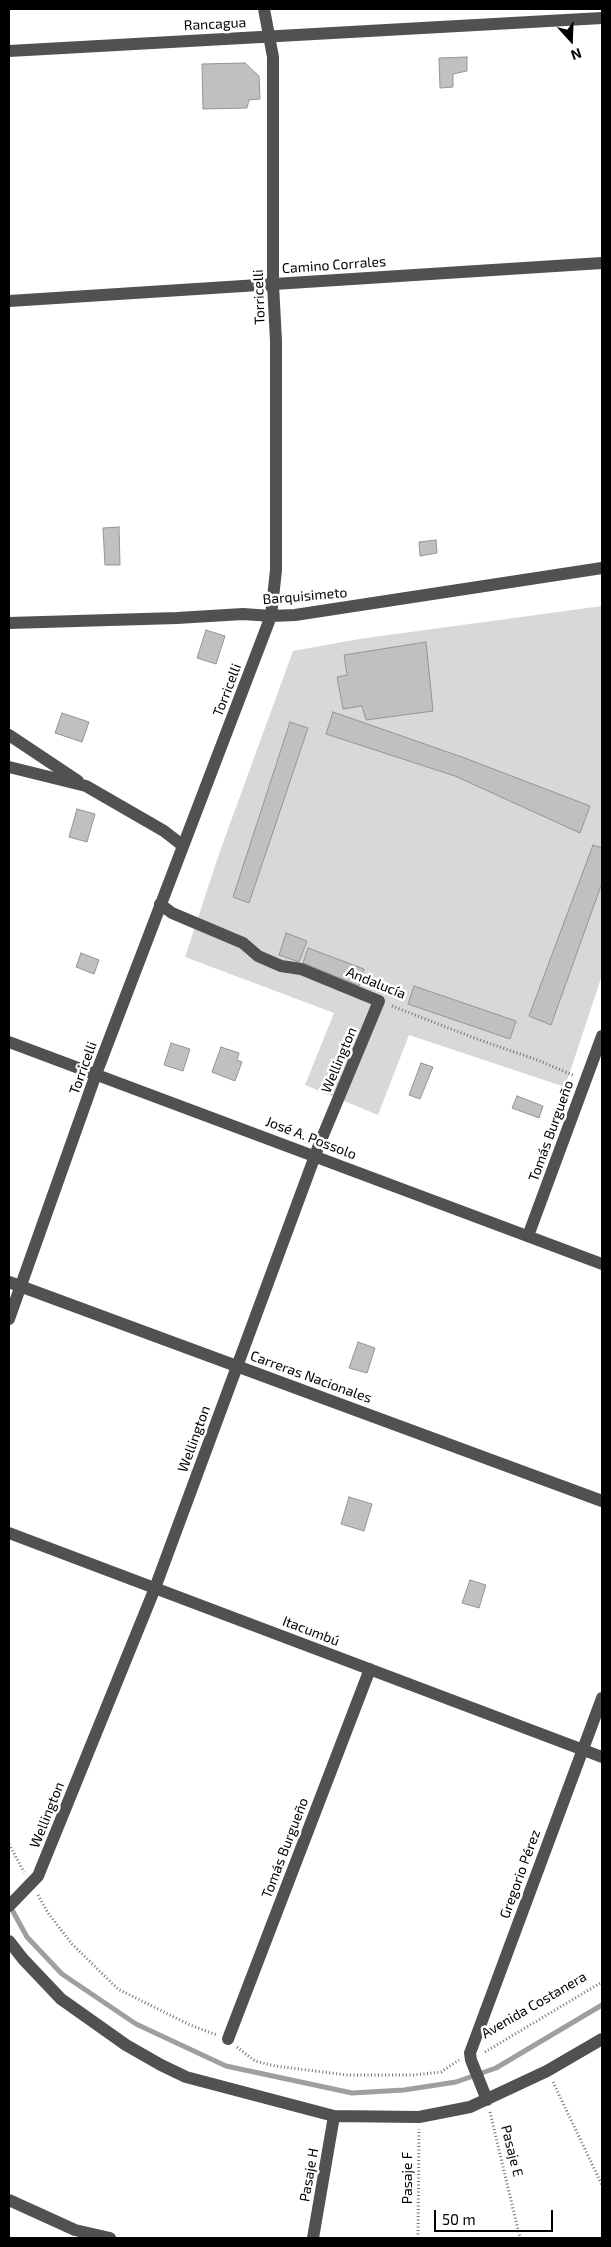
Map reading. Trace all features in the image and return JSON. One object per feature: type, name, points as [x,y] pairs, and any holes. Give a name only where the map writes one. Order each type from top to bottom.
[{"type":"street","name":"Torricelli","points":[[9,1319],[15,1284],[271,616],[276,570],[273,57],[264,9]]},
{"type":"street","name":"Rancagua","points":[[9,51],[602,18]]},
{"type":"street","name":"Camino Corrales","points":[[9,301],[602,263]]},
{"type":"street","name":"Barquisimeto","points":[[9,623],[243,614],[271,616],[318,612],[602,568]]},
{"type":"street","points":[[9,735],[86,786],[164,831],[182,845]]},
{"type":"street","points":[[9,766],[86,786]]},
{"type":"street","name":"Andalucía","points":[[160,904],[172,913],[242,943],[258,956],[281,966],[301,969],[380,1002]]},
{"type":"street","name":"Wellington","points":[[9,1906],[38,1876],[155,1588],[315,1156],[380,1002]]},
{"type":"street","name":"Tomás Burgueño","points":[[528,1236],[602,1036]]},
{"type":"street","name":"José A. Possolo","points":[[9,1042],[602,1264]]},
{"type":"street","name":"Carreras Nacionales","points":[[15,1284],[602,1501]]},
{"type":"street","name":"Itacumbú","points":[[9,1533],[602,1757]]},
{"type":"street","name":"Tomás Burgueño","points":[[228,2039],[370,1669]]},
{"type":"street","name":"Gregorio Pérez","points":[[470,2056],[602,1698]]},
{"type":"street","points":[[9,1941],[23,1959],[61,1999],[126,2045],[161,2065],[186,2077],[334,2116],[419,2117],[470,2107],[547,2071],[602,2039]]},
{"type":"street","points":[[470,2056],[487,2100]]},
{"type":"street","name":"Pasaje H","points":[[313,2238],[334,2116]]},
{"type":"street","points":[[9,2200],[74,2234],[110,2238]]},
{"type":"path","name":"Andalucía","points":[[380,1002],[477,1039],[540,1060],[585,1080]]},
{"type":"path","name":"Avenida Costanera","points":[[9,1844],[30,1885],[48,1913],[72,1944],[118,1989],[190,2025],[228,2039],[255,2061],[302,2070],[347,2075],[413,2075],[440,2072],[470,2056],[488,2051],[602,1982]]},
{"type":"path","points":[[547,2071],[602,2185]]},
{"type":"path","name":"Pasaje E","points":[[487,2100],[520,2238]]},
{"type":"path","name":"Pasaje F","points":[[418,2238],[419,2117]]},
{"type":"shaded area","points":[[602,606],[602,975],[565,1087],[409,1035],[378,1115],[305,1085],[334,1013],[185,957],[220,851],[293,651],[359,639]]},
{"type":"building","points":[[467,57],[467,71],[453,74],[453,87],[440,88],[439,58]]},
{"type":"building","points":[[245,63],[259,76],[260,99],[249,100],[247,108],[203,109],[202,64]]},
{"type":"building","points":[[119,527],[120,565],[105,565],[103,528]]},
{"type":"building","points":[[436,540],[437,553],[420,556],[419,542]]},
{"type":"building","points":[[206,630],[225,636],[216,664],[197,658]]},
{"type":"building","points":[[426,642],[433,711],[366,720],[362,706],[343,709],[337,677],[347,675],[344,655]]},
{"type":"building","points":[[333,712],[462,757],[590,806],[580,833],[455,776],[326,734]]},
{"type":"building","points":[[62,713],[89,722],[82,742],[55,733]]},
{"type":"building","points":[[290,722],[308,728],[249,903],[233,897]]},
{"type":"building","points":[[77,809],[95,814],[87,842],[69,837]]},
{"type":"building","points":[[593,845],[602,848],[602,883],[551,1025],[529,1016]]},
{"type":"building","points":[[286,933],[307,941],[299,962],[279,955]]},
{"type":"building","points":[[308,948],[364,969],[359,986],[303,963]]},
{"type":"building","points":[[81,953],[99,960],[94,974],[76,967]]},
{"type":"building","points":[[414,986],[516,1021],[510,1039],[408,1004]]},
{"type":"building","points":[[171,1043],[190,1049],[183,1071],[164,1065]]},
{"type":"building","points":[[221,1047],[239,1053],[237,1060],[242,1062],[235,1081],[212,1072]]},
{"type":"building","points":[[421,1063],[433,1067],[420,1099],[409,1095]]},
{"type":"building","points":[[517,1096],[543,1106],[539,1118],[512,1108]]},
{"type":"building","points":[[358,1342],[375,1348],[367,1373],[349,1368]]},
{"type":"building","points":[[349,1497],[372,1504],[364,1531],[341,1524]]},
{"type":"building","points":[[470,1580],[486,1585],[479,1608],[462,1603]]},
{"type":"waterway","points":[[10,1906],[27,1937],[62,1974],[136,2024],[226,2066],[352,2093],[404,2090],[456,2082],[496,2068],[602,2005]]}]
